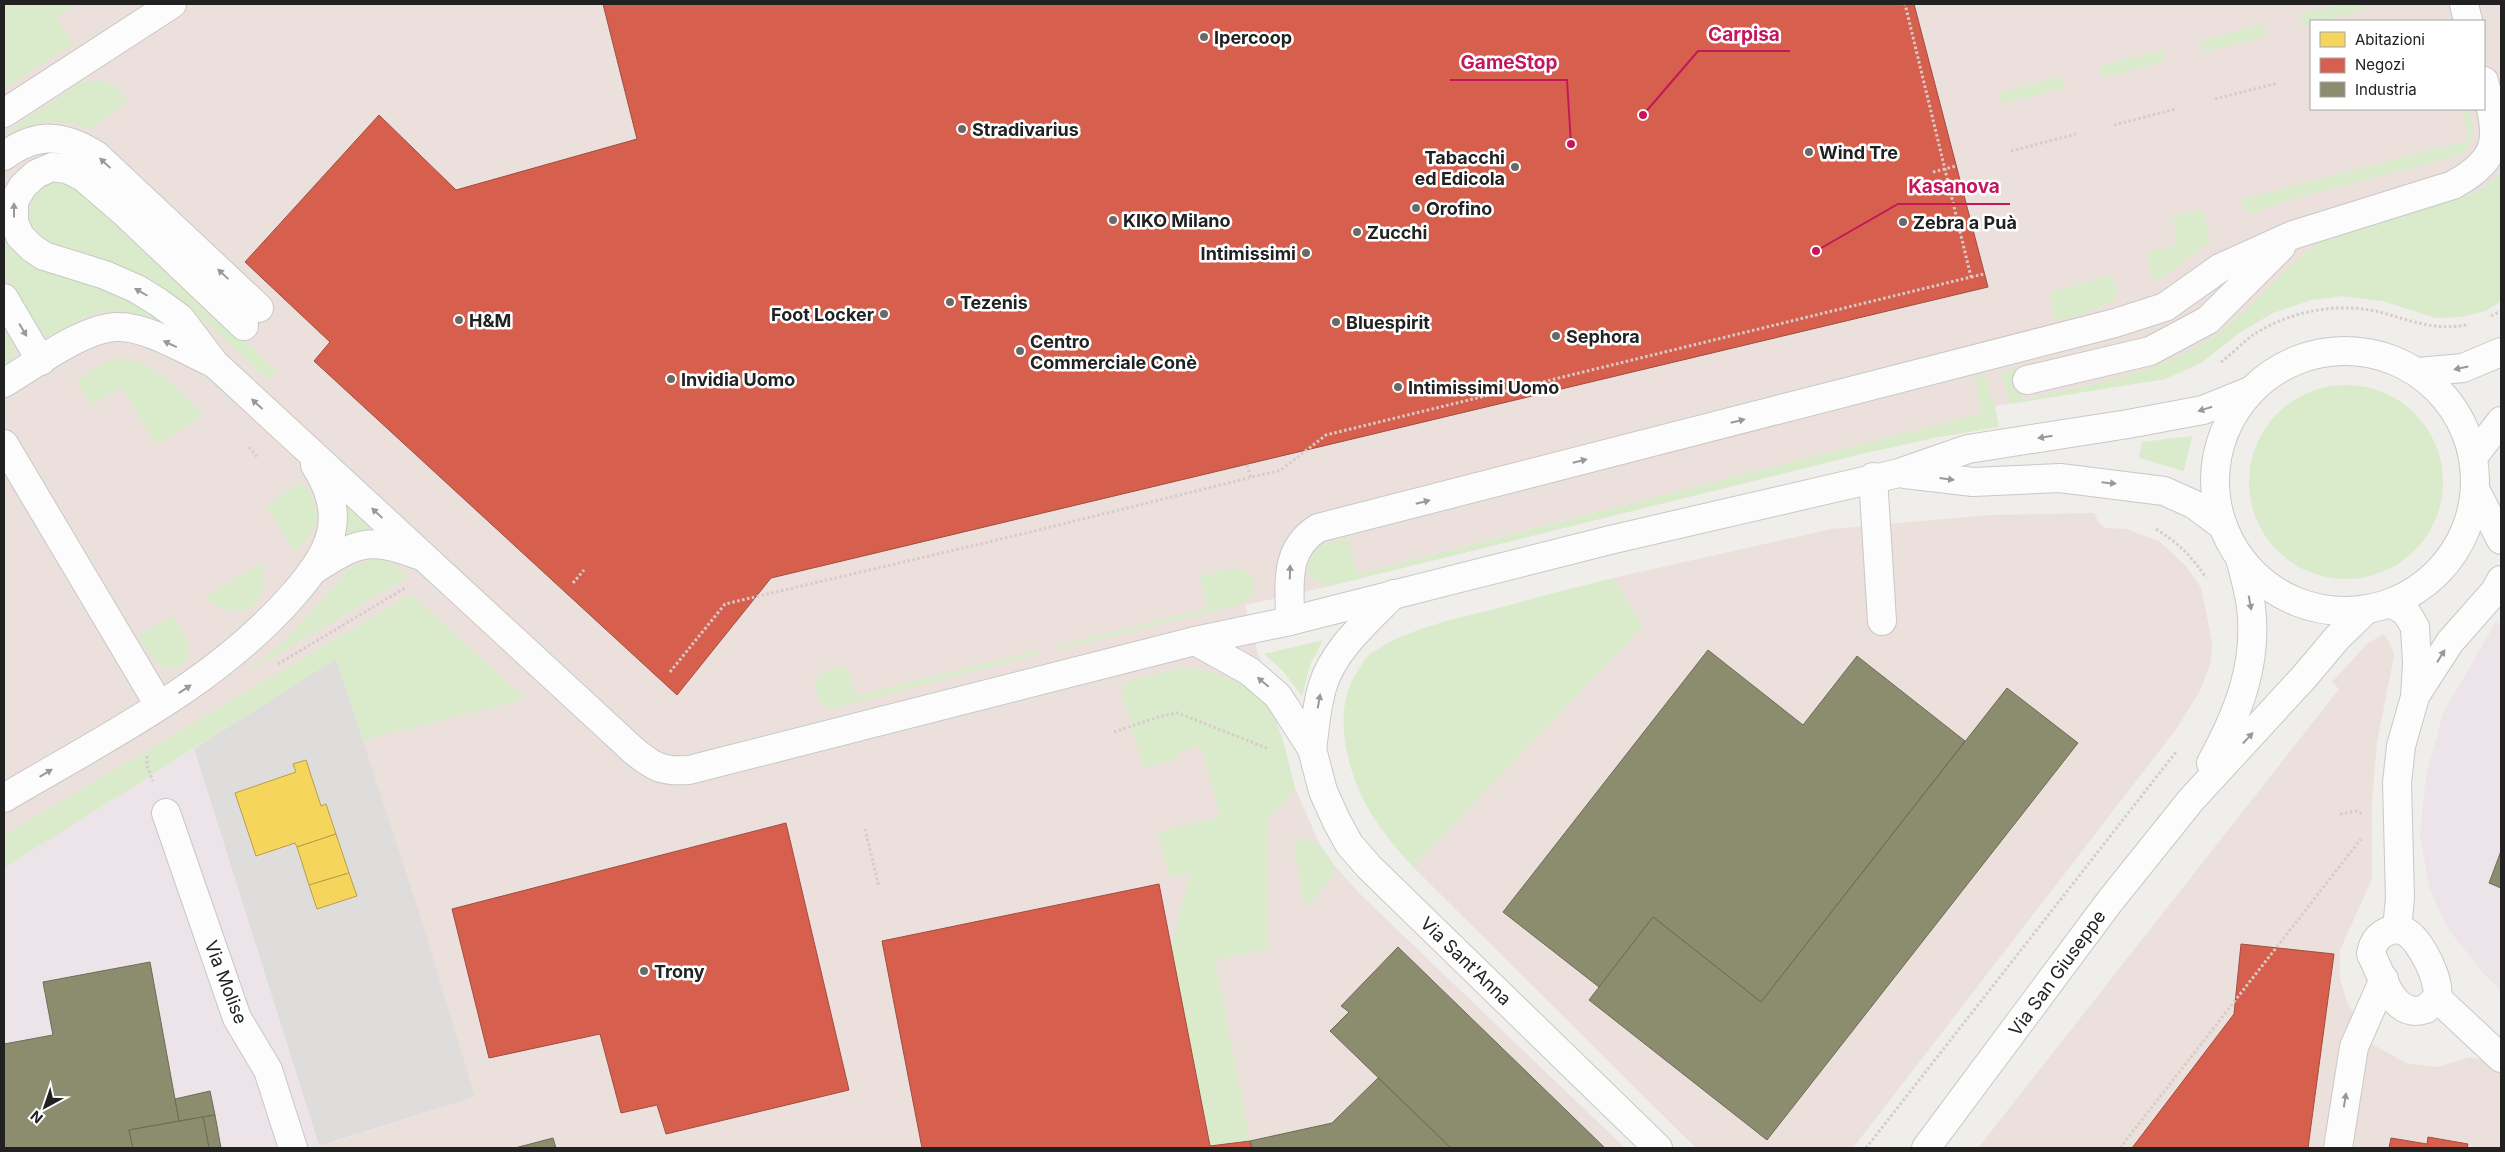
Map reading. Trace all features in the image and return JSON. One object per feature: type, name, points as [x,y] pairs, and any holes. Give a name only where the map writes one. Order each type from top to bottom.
[{"type":"street","points":[[4,113],[172,4]]},
{"type":"street","points":[[1290,620],[1290,564],[1308,535],[1318,528],[2115,323],[2165,307],[2220,268],[2293,234],[2453,184],[2475,174],[2489,161],[2496,146],[2497,131],[2485,85]]},
{"type":"street","points":[[4,156],[33,140],[57,138],[79,144],[96,156],[251,317],[82,177],[67,169],[52,167],[36,174],[23,186],[14,201],[14,222],[20,236],[32,248],[44,256],[105,275],[137,289],[180,318],[215,364],[633,750],[651,765],[670,771],[689,770],[1195,641],[1290,620],[1886,475],[1968,448],[2128,424],[2203,410],[2250,391]]},
{"type":"street","points":[[2027,380],[2150,351],[2208,320],[2293,234]]},
{"type":"street","points":[[4,298],[41,361]]},
{"type":"street","points":[[4,383],[86,333],[120,326],[163,340],[215,364]]},
{"type":"street","name":"Via San Giuseppe","points":[[1926,1148],[2110,901],[2191,800],[2305,676],[2337,638],[2379,606],[2410,594],[2430,581],[2446,564],[2468,525],[2476,491],[2474,457],[2463,424],[2444,395],[2418,372],[2390,358],[2362,351],[2338,350],[2314,354],[2285,365],[2250,391],[2228,424],[2216,463],[2216,496],[2223,526],[2239,556],[2260,579],[2286,596],[2314,607],[2379,606]]},
{"type":"street","points":[[2418,372],[2463,368],[2501,352]]},
{"type":"street","points":[[2474,457],[2501,421]]},
{"type":"street","points":[[4,798],[159,706],[198,680],[235,652],[275,616],[312,571],[331,532],[333,514],[331,497],[324,478],[302,443]]},
{"type":"street","points":[[4,444],[159,706]]},
{"type":"street","points":[[1886,475],[1973,482],[2060,478],[2135,486],[2164,491],[2193,504],[2223,526]]},
{"type":"street","points":[[1882,621],[1886,475]]},
{"type":"street","points":[[2476,491],[2501,540]]},
{"type":"street","points":[[312,571],[346,550],[367,543],[390,545],[426,558]]},
{"type":"street","name":"Via San Giuseppe","points":[[2191,800],[2230,729],[2245,686],[2252,652],[2251,606],[2239,556]]},
{"type":"street","points":[[2415,697],[2450,642],[2495,592],[2501,581]]},
{"type":"street","points":[[1314,758],[1322,687],[1329,671],[1356,633],[1394,594]]},
{"type":"street","points":[[2379,606],[2406,612],[2415,627],[2417,663],[2415,697],[2401,746],[2397,783],[2400,898],[2397,930]]},
{"type":"street","points":[[1195,641],[1233,661],[1265,682],[1288,709],[1314,758]]},
{"type":"street","name":"Via Sant'Anna","points":[[1314,758],[1323,791],[1336,820],[1349,844],[1369,867],[1658,1148]]},
{"type":"street","name":"Via Molise","points":[[166,813],[237,1018],[268,1070],[293,1148]]},
{"type":"street","points":[[2390,930],[2397,930],[2404,930],[2414,938],[2437,979],[2438,991],[2436,998],[2426,1009],[2410,1011],[2396,1003],[2372,954],[2372,947],[2379,936],[2390,930]]},
{"type":"street","points":[[2338,1148],[2354,1047],[2384,979]]},
{"type":"street","points":[[2436,998],[2501,1058]]},
{"type":"path","points":[[1905,4],[1971,277]]},
{"type":"path","points":[[2215,99],[2278,83]]},
{"type":"path","points":[[2114,125],[2176,109]]},
{"type":"path","points":[[2011,151],[2076,134]]},
{"type":"path","points":[[1933,172],[1956,166]]},
{"type":"path","points":[[670,672],[725,604],[1018,535],[1281,470],[1326,435],[1984,274]]},
{"type":"path","points":[[247,445],[258,458]]},
{"type":"path","points":[[1247,465],[1250,478]]},
{"type":"path","points":[[2154,528],[2177,542],[2193,558],[2207,580]]},
{"type":"path","points":[[573,583],[584,570]]},
{"type":"path","points":[[1114,732],[1161,716],[1178,713],[1314,758]]},
{"type":"path","points":[[1866,1148],[2182,745]]},
{"type":"path","points":[[2340,814],[2357,811],[2364,815]]},
{"type":"path","points":[[865,829],[879,887]]},
{"type":"path","points":[[2120,1148],[2367,833]]},
{"type":"shaded area","points":[[4,4],[2501,4],[2501,301],[2485,311],[2460,317],[2436,318],[2383,301],[2342,296],[2311,300],[2273,313],[2239,333],[2201,363],[2165,379],[1995,406],[1999,427],[1938,437],[1861,454],[1330,586],[1245,605],[1295,788],[1320,845],[1334,865],[1362,896],[1625,1148],[314,1148],[475,1097],[420,915],[336,659],[4,868]]},
{"type":"shaded area","points":[[2094,513],[2099,523],[2106,528],[2127,529],[2160,542],[2186,566],[2201,588],[2212,641],[2211,662],[2200,691],[2177,728],[1853,1148],[1696,1148],[1413,867],[1643,626],[1613,578],[1831,529],[1989,515]]},
{"type":"shaded area","points":[[2496,622],[2501,625],[2501,991],[2482,972],[2447,927],[2429,887],[2420,834],[2426,776],[2443,713]]},
{"type":"shaded area","points":[[2384,634],[2391,645],[2394,656],[2377,743],[2372,801],[2372,879],[2340,950],[2340,980],[2348,1004],[2372,1044],[2406,1063],[2438,1067],[2469,1057],[2494,1062],[2501,1070],[2501,1148],[1978,1148],[2339,689],[2332,682],[2368,643]]},
{"type":"shaded area","points":[[336,658],[526,699],[475,1097],[319,1146],[194,749]]},
{"type":"shaded area","points":[[194,749],[319,1146],[314,1148],[4,1148],[4,868]]},
{"type":"green space","points":[[4,4],[77,4],[57,17],[73,44],[4,89]]},
{"type":"green space","points":[[2341,4],[2365,4],[2366,10],[2325,20],[2310,20],[2310,24],[2303,26],[2300,14]]},
{"type":"green space","points":[[2264,24],[2268,36],[2204,52],[2201,41]]},
{"type":"green space","points":[[2162,50],[2166,61],[2102,78],[2099,66]]},
{"type":"green space","points":[[2062,76],[2065,88],[2001,104],[1999,93]]},
{"type":"green space","points":[[95,80],[114,86],[128,101],[91,130],[57,122],[46,122],[26,127],[4,136],[4,134],[78,84]]},
{"type":"green space","points":[[2461,110],[2469,110],[2474,134],[2470,144],[2460,155],[2289,200],[2253,214],[2244,209],[2241,199],[2467,141],[2468,135]]},
{"type":"green space","points":[[2501,171],[2501,301],[2485,311],[2460,317],[2436,318],[2383,301],[2342,296],[2311,300],[2273,313],[2239,333],[2201,363],[2165,379],[2010,404],[2001,372],[2014,368],[2023,400],[2105,381],[2159,365],[2184,354],[2208,340],[2231,323],[2296,261],[2324,239],[2352,224],[2377,216],[2471,194],[2486,186]]},
{"type":"green space","points":[[49,178],[77,184],[277,371],[268,380],[198,315],[156,286],[120,266],[41,240],[25,221],[27,193]]},
{"type":"green space","points":[[2203,209],[2210,242],[2161,279],[2156,279],[2152,275],[2146,253],[2178,244],[2172,217]]},
{"type":"green space","points":[[4,239],[11,250],[33,266],[50,270],[108,291],[135,303],[160,322],[157,323],[135,313],[114,310],[81,319],[44,341],[4,273]]},
{"type":"green space","points":[[2111,275],[2117,292],[2114,301],[2088,312],[2058,321],[2055,319],[2049,293]]},
{"type":"green space","points":[[4,321],[13,339],[14,351],[13,357],[4,368]]},
{"type":"green space","points":[[120,358],[133,360],[156,371],[176,387],[204,415],[156,445],[122,387],[92,405],[76,381],[104,362]]},
{"type":"green space","points":[[1985,374],[1999,427],[1938,437],[1861,454],[1330,586],[1316,582],[1307,571],[1308,562],[1315,550],[1325,544],[1347,538],[1357,574],[1982,413],[1974,377]]},
{"type":"green space","points":[[2346,385],[2374,389],[2392,397],[2407,407],[2421,421],[2431,436],[2439,454],[2443,482],[2439,510],[2431,528],[2421,543],[2407,557],[2392,567],[2374,575],[2346,579],[2318,575],[2300,567],[2285,557],[2271,543],[2261,528],[2253,510],[2249,482],[2253,454],[2261,436],[2271,421],[2285,407],[2300,397],[2318,389]]},
{"type":"green space","points":[[2192,436],[2184,471],[2139,458],[2142,442]]},
{"type":"green space","points":[[300,482],[314,500],[317,517],[310,534],[296,552],[265,506]]},
{"type":"green space","points":[[342,491],[394,533],[369,530],[342,537]]},
{"type":"green space","points":[[373,559],[384,560],[392,564],[408,577],[241,676],[284,642],[352,566]]},
{"type":"green space","points":[[262,562],[264,577],[260,596],[244,612],[219,608],[205,597]]},
{"type":"green space","points":[[1236,568],[1250,574],[1255,585],[1251,596],[1239,605],[1058,650],[1057,646],[1208,608],[1200,576]]},
{"type":"green space","points":[[1613,578],[1643,626],[1413,867],[1384,833],[1369,810],[1354,778],[1349,760],[1345,741],[1345,705],[1349,688],[1365,660],[1370,654],[1384,645],[1414,631]]},
{"type":"green space","points":[[408,596],[413,596],[526,699],[363,740],[336,659],[4,868],[4,835]]},
{"type":"green space","points":[[172,616],[186,638],[189,654],[181,665],[174,669],[168,669],[156,661],[138,636]]},
{"type":"green space","points":[[1323,640],[1310,665],[1302,696],[1283,671],[1264,654]]},
{"type":"green space","points":[[1039,650],[1040,654],[832,709],[820,703],[814,683],[816,678],[823,672],[847,666],[855,696]]},
{"type":"green space","points":[[1183,667],[1219,675],[1231,680],[1243,686],[1262,701],[1270,711],[1279,729],[1295,788],[1267,821],[1267,949],[1215,960],[1250,1141],[1210,1146],[1171,946],[1190,874],[1169,877],[1158,832],[1220,817],[1201,746],[1179,752],[1180,758],[1146,768],[1143,765],[1121,692],[1126,682]]},
{"type":"green space","points":[[1305,839],[1316,843],[1324,851],[1331,861],[1335,872],[1310,904],[1305,905],[1293,846],[1297,841]]},
{"type":"building: Abitazioni","points":[[306,760],[321,806],[326,804],[336,834],[297,847],[295,843],[256,856],[235,793],[296,772],[293,764]]},
{"type":"building: Abitazioni","points":[[336,834],[349,873],[309,885],[297,847]]},
{"type":"building: Abitazioni","points":[[349,873],[357,896],[317,909],[309,885]]},
{"type":"building: Negozi","name":"Centro Commerciale Conè","points":[[603,4],[1914,4],[1988,287],[771,578],[677,695],[314,361],[330,342],[245,262],[379,115],[456,190],[637,139]]},
{"type":"building: Negozi","name":"Trony","points":[[786,823],[849,1090],[666,1134],[657,1105],[621,1113],[600,1034],[489,1058],[452,909]]},
{"type":"building: Negozi","points":[[1159,884],[1210,1146],[1250,1141],[1252,1148],[922,1148],[882,941]]},
{"type":"building: Negozi","points":[[2241,944],[2334,954],[2308,1148],[2132,1148],[2234,1014]]},
{"type":"building: Negozi","points":[[2428,1137],[2468,1144],[2467,1148],[2389,1148],[2391,1138],[2427,1144]]},
{"type":"building: Industria","points":[[1708,650],[1803,725],[1857,656],[1965,741],[1761,1002],[1653,917],[1599,987],[1503,912]]},
{"type":"building: Industria","points":[[2007,688],[2078,743],[1767,1140],[1589,1000],[1653,917],[1761,1002]]},
{"type":"building: Industria","points":[[2501,851],[2501,888],[2489,883]]},
{"type":"building: Industria","points":[[1398,947],[1605,1148],[1451,1148],[1330,1031],[1349,1012],[1341,1006]]},
{"type":"building: Industria","points":[[150,962],[179,1121],[129,1130],[133,1148],[4,1148],[4,1044],[53,1035],[43,982]]},
{"type":"building: Industria","points":[[1378,1078],[1451,1148],[1252,1148],[1250,1141],[1332,1123]]},
{"type":"building: Industria","points":[[210,1091],[215,1115],[179,1121],[175,1099]]},
{"type":"building: Industria","points":[[215,1115],[221,1148],[209,1148],[203,1117]]},
{"type":"building: Industria","points":[[203,1117],[209,1148],[133,1148],[129,1130]]},
{"type":"building: Industria","points":[[553,1138],[556,1148],[515,1148]]},
{"type":"place","name":"Ipercoop","points":[[1204,37]]},
{"type":"place","name":"Carpisa","points":[[1643,115]]},
{"type":"place","name":"Stradivarius","points":[[962,129]]},
{"type":"place","name":"GameStop","points":[[1571,144]]},
{"type":"place","name":"Wind Tre","points":[[1809,152]]},
{"type":"place","name":"Tabacchi ed Edicola","points":[[1515,167]]},
{"type":"place","name":"Orofino","points":[[1416,208]]},
{"type":"place","name":"KIKO Milano","points":[[1113,220]]},
{"type":"place","name":"Zebra a Puà","points":[[1903,222]]},
{"type":"place","name":"Zucchi","points":[[1357,232]]},
{"type":"place","name":"Kasanova","points":[[1816,251]]},
{"type":"place","name":"Intimissimi","points":[[1306,253]]},
{"type":"place","name":"Tezenis","points":[[950,302]]},
{"type":"place","name":"Foot Locker","points":[[884,314]]},
{"type":"place","name":"H&M","points":[[459,320]]},
{"type":"place","name":"Bluespirit","points":[[1336,322]]},
{"type":"place","name":"Sephora","points":[[1556,336]]},
{"type":"place","name":"Centro Commerciale Conè","points":[[1020,351]]},
{"type":"place","name":"Invidia Uomo","points":[[671,379]]},
{"type":"place","name":"Intimissimi Uomo","points":[[1398,387]]},
{"type":"place","name":"Trony","points":[[644,971]]}]
